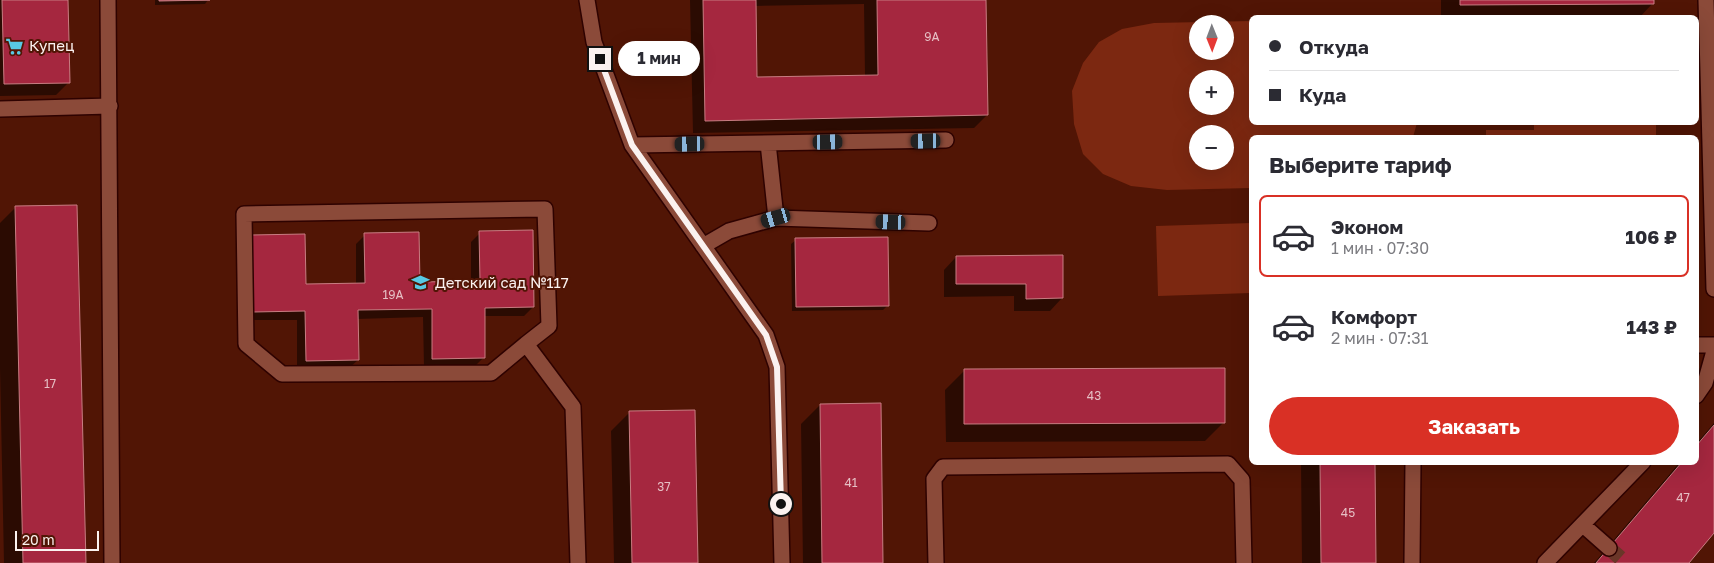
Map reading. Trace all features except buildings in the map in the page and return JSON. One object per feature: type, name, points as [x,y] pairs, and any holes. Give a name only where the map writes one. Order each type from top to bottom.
[{"type":"street","points":[[108,0],[112,563]]},
{"type":"street","points":[[587,0],[594,42],[632,145],[766,335],[777,367],[782,563]]},
{"type":"street","points":[[1706,0],[1702,54],[1714,288]]},
{"type":"street","points":[[0,109],[110,106]]},
{"type":"street","points":[[632,145],[946,140]]},
{"type":"street","points":[[768,143],[776,218]]},
{"type":"street","points":[[545,209],[549,326],[526,344],[491,373],[282,374],[246,344],[244,214],[545,209]]},
{"type":"street","points":[[703,246],[729,231],[776,218],[929,223]]},
{"type":"street","points":[[526,344],[573,406],[578,563]]},
{"type":"street","points":[[1699,345],[1714,345]]},
{"type":"street","points":[[1699,392],[1705,383],[1714,351]]},
{"type":"street","points":[[936,563],[934,479],[943,467],[1228,464],[1242,480],[1244,563]]},
{"type":"street","points":[[1412,563],[1413,465]]},
{"type":"street","points":[[1546,563],[1640,465]]},
{"type":"street","points":[[1583,525],[1608,548]]},
{"type":"shaded area","points":[[1234,21],[1249,21],[1249,125],[1416,125],[1414,135],[1249,135],[1249,188],[1167,190],[1131,186],[1103,174],[1083,154],[1074,124],[1072,91],[1083,63],[1099,42],[1122,29],[1154,23],[1189,22],[1189,60],[1234,60]]},
{"type":"shaded area","points":[[1534,125],[1656,125],[1656,135],[1486,135],[1486,130],[1534,130]]},
{"type":"shaded area","points":[[1249,223],[1249,293],[1158,296],[1156,226]]},
{"type":"tunnel","points":[[1609,548],[1626,563]]},
{"type":"place","name":"Купец","points":[[15,46]]},
{"type":"place","name":"Детский сад №117","points":[[421,283]]},
{"type":"route","points":[[600,59],[632,145],[766,335],[777,367],[781,504]]}]
